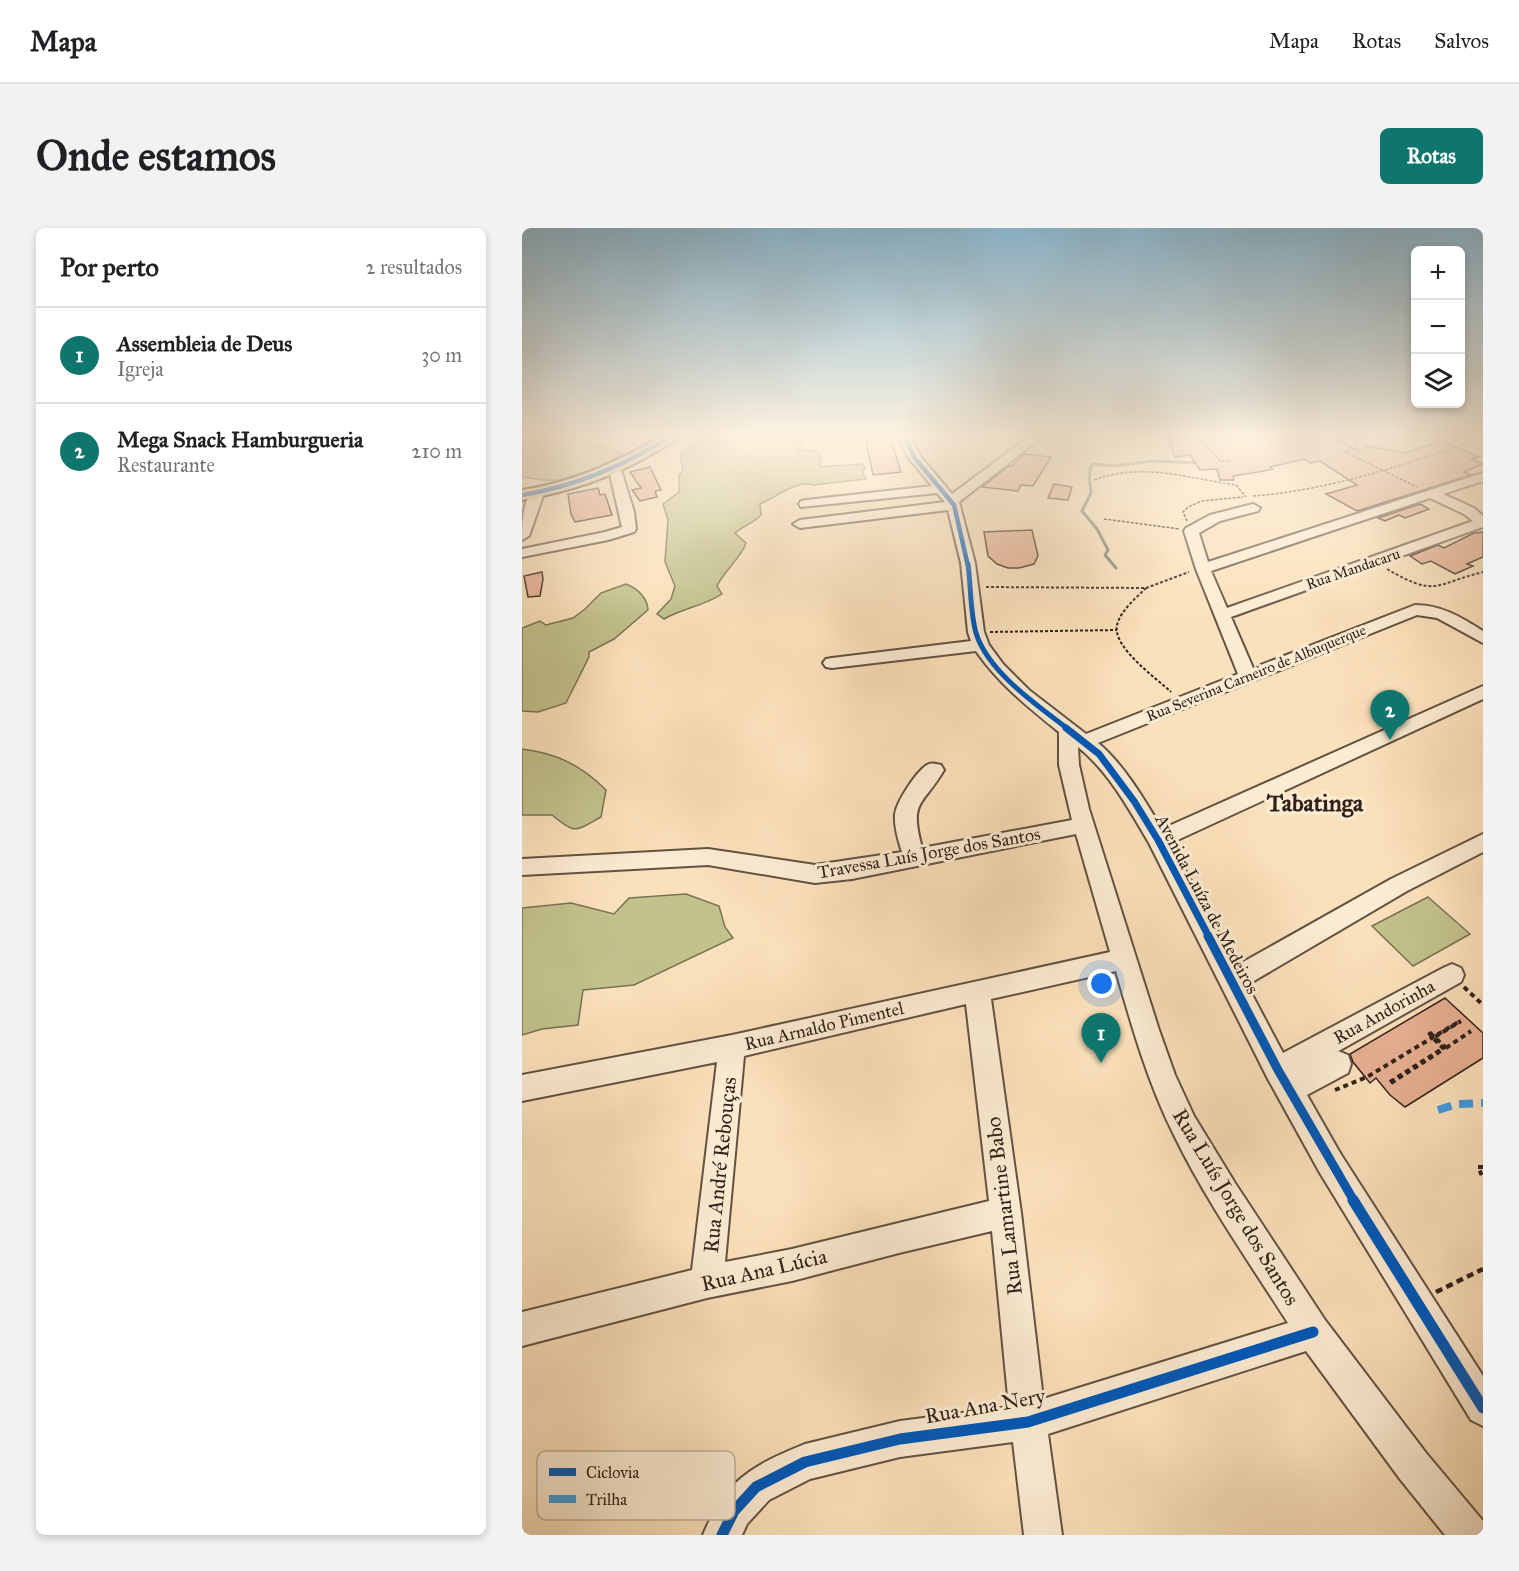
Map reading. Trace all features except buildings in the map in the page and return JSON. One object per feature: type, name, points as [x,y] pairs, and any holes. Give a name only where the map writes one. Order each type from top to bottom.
[{"type":"street","points":[[522,536],[529,497]]},
{"type":"street","points":[[522,553],[608,536],[628,529],[623,497]]},
{"type":"street","points":[[1203,568],[1423,497]]},
{"type":"street","points":[[1439,497],[1469,511],[1482,522]]},
{"type":"street","points":[[806,504],[949,498]]},
{"type":"street","points":[[800,524],[949,498]]},
{"type":"street","points":[[832,663],[978,639],[968,563],[949,498]]},
{"type":"street","points":[[1248,676],[1203,568],[1191,531],[1253,500]]},
{"type":"street","name":"Rua Mandacaru","points":[[1223,615],[1482,522]]},
{"type":"street","name":"Rua Severina Carneiro de Albuquerque","points":[[1077,735],[1182,704],[1415,610],[1429,610],[1444,615],[1483,638]]},
{"type":"street","name":"Avenida Luíza de Medeiros","points":[[978,639],[1010,682],[1077,735],[1113,771],[1158,840],[1330,1163],[1483,1408]]},
{"type":"street","points":[[1158,840],[1483,692]]},
{"type":"street","name":"Rua Luís Jorge dos Santos","points":[[1077,735],[1071,781],[1162,1077],[1184,1126],[1224,1194],[1313,1332],[1413,1466],[1470,1535]]},
{"type":"street","points":[[914,858],[904,813],[909,801],[934,770]]},
{"type":"street","name":"Travessa Luís Jorge dos Santos","points":[[522,867],[708,857],[815,874],[852,870],[1084,825]]},
{"type":"street","points":[[1233,980],[1399,885],[1483,842]]},
{"type":"street","name":"Rua Arnaldo Pimentel","points":[[522,1088],[732,1047],[977,990],[1126,959]]},
{"type":"street","name":"Rua Andorinha","points":[[1284,1080],[1452,975]]},
{"type":"street","name":"Rua Lamartine Babo","points":[[977,990],[1006,1213],[1028,1422],[1043,1535]]},
{"type":"street","name":"Rua André Rebouças","points":[[707,1282],[732,1047]]},
{"type":"street","points":[[1284,1080],[1338,1064]]},
{"type":"street","name":"Rua Ana Lúcia","points":[[522,1329],[707,1282],[792,1265],[899,1237],[1006,1213]]},
{"type":"street","name":"Rua Ana Nery","points":[[735,1510],[756,1486],[806,1462],[900,1439],[1028,1422],[1313,1332]]},
{"type":"street","name":"Rua Ana Nery","points":[[722,1535],[730,1520]]},
{"type":"path","points":[[1250,497],[1253,500],[1270,497]]},
{"type":"path","points":[[1104,519],[1163,525],[1191,531]]},
{"type":"path","points":[[1373,561],[1416,583],[1434,588],[1465,575],[1483,572]]},
{"type":"path","points":[[970,586],[1146,588],[1203,568]]},
{"type":"path","points":[[1146,588],[1125,612],[1117,630],[1123,646],[1182,704]]},
{"type":"path","points":[[978,639],[1117,630]]},
{"type":"path","points":[[1333,1091],[1367,1077],[1461,1021]]},
{"type":"path","points":[[1390,1082],[1471,1031]]},
{"type":"path","points":[[1433,1037],[1445,1048]]},
{"type":"path","points":[[1379,1072],[1433,1037]]},
{"type":"path","points":[[1483,1167],[1478,1167],[1483,1178]]},
{"type":"path","points":[[1416,1301],[1483,1269]]},
{"type":"green space","points":[[672,497],[773,497],[760,504],[761,515],[735,533],[746,543],[717,586],[722,594],[664,619],[657,614],[671,599],[675,586],[665,562],[668,520],[663,504]]},
{"type":"green space","points":[[626,584],[641,594],[648,610],[614,639],[589,652],[589,657],[566,703],[538,712],[522,711],[522,628],[540,621],[546,625],[573,618],[601,593]]},
{"type":"green space","points":[[522,749],[557,757],[597,781],[606,790],[601,817],[576,829],[566,826],[552,815],[522,815]]},
{"type":"green space","points":[[686,894],[719,906],[725,927],[733,938],[634,985],[583,990],[578,1025],[542,1029],[522,1035],[522,908],[571,903],[614,914],[629,898]]},
{"type":"green space","points":[[1428,897],[1470,934],[1413,966],[1372,926]]},
{"type":"waterway","points":[[1089,497],[1082,511],[1097,529],[1108,550],[1105,555],[1116,568]]},
{"type":"marked path","points":[[1438,1110],[1457,1104],[1483,1103]]},
{"type":"cycle path","points":[[947,497],[954,505],[968,563],[976,632],[981,645],[997,668],[1023,694],[1099,754],[1134,801],[1158,840],[1278,1070],[1330,1163],[1483,1408]]},
{"type":"cycle path","points":[[735,1510],[756,1487],[805,1462],[900,1439],[1028,1422],[1313,1332]]},
{"type":"cycle path","points":[[722,1535],[730,1520]]},
{"type":"place","name":"Mega Snack Hamburgueria","points":[[1390,740]]},
{"type":"place","name":"Assembleia de Deus","points":[[1101,1063]]},
{"type":"district","name":"Tabatinga","points":[[1315,803]]}]
